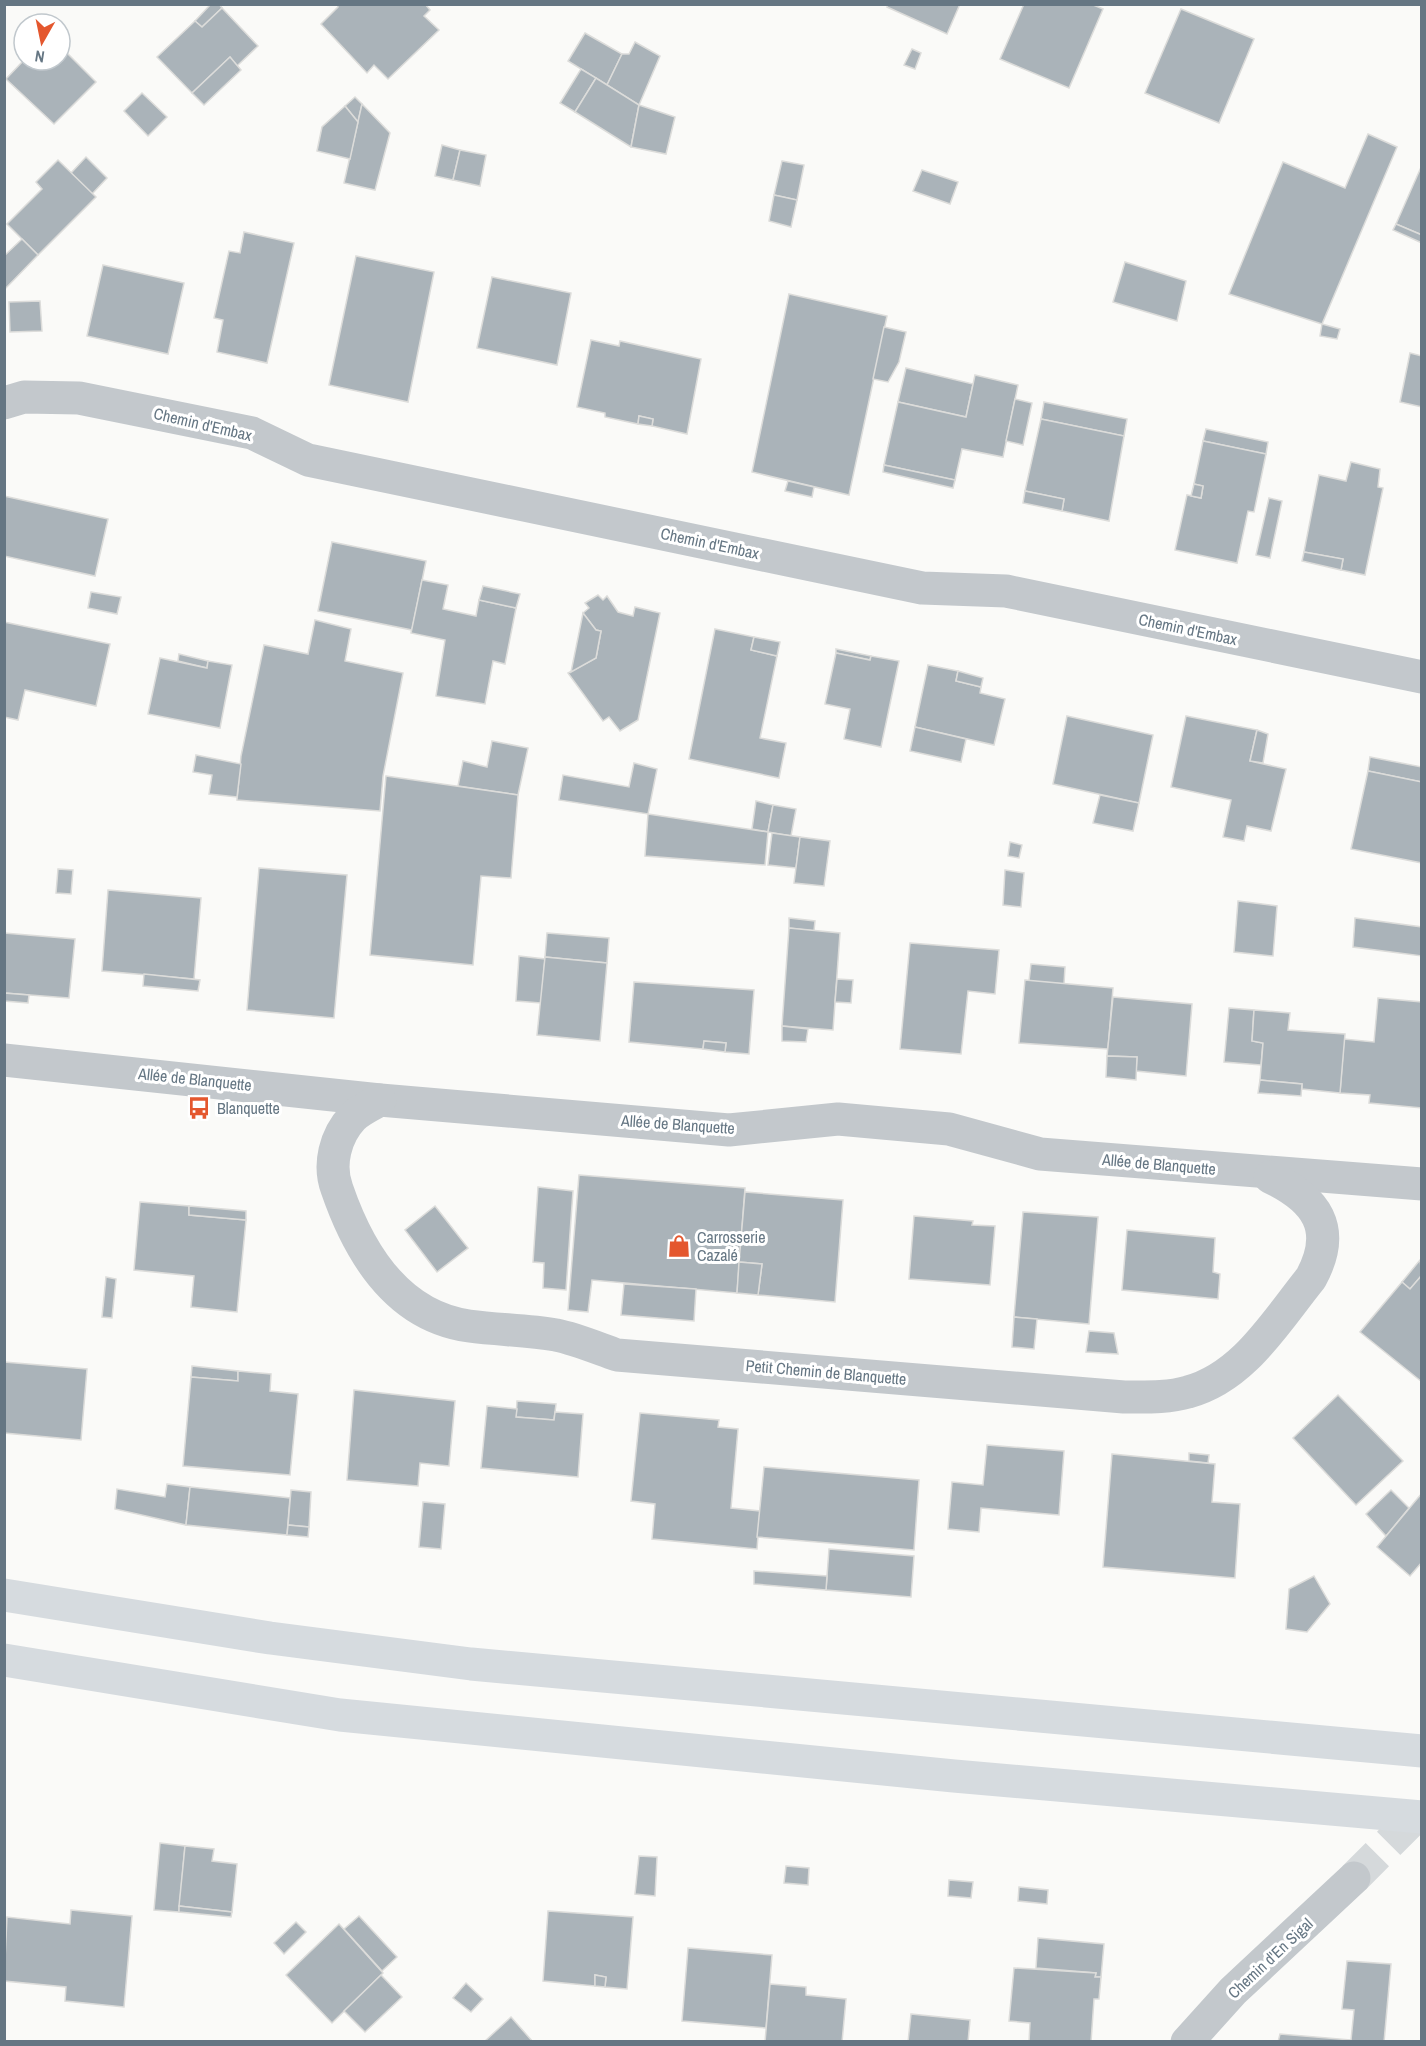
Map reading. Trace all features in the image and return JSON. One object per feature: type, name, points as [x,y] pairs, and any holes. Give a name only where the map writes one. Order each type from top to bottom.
[{"type":"highway","points":[[4,1595],[270,1638],[471,1664],[1422,1751]]},
{"type":"highway","points":[[4,1660],[340,1715],[942,1774],[1419,1817]]},
{"type":"street","name":"Chemin d'Embax","points":[[4,403],[24,397],[79,398],[252,433],[308,460],[922,588],[1006,591],[1422,677]]},
{"type":"street","name":"Allée de Blanquette","points":[[4,1060],[380,1100],[729,1130],[838,1119],[949,1129],[1040,1154],[1422,1184]]},
{"type":"street","name":"Petit Chemin de Blanquette","points":[[380,1100],[354,1116],[342,1131],[333,1154],[334,1182],[342,1205],[378,1271],[392,1288],[435,1317],[467,1326],[556,1335],[617,1355],[1124,1397],[1187,1393],[1212,1384],[1247,1358],[1311,1278],[1322,1254],[1324,1239],[1315,1212],[1306,1198],[1293,1188],[1261,1173]]},
{"type":"street","name":"Chemin d'En Sigal","points":[[1187,2042],[1233,1991],[1354,1878]]},
{"type":"building","points":[[211,4],[219,4],[222,8],[202,27],[195,21]]},
{"type":"building","points":[[337,4],[425,4],[430,10],[424,16],[439,30],[388,79],[374,65],[367,73],[321,24],[338,7]]},
{"type":"building","points":[[888,4],[960,4],[947,34],[887,7]]},
{"type":"building","points":[[1024,4],[1091,4],[1103,9],[1069,88],[1000,59]]},
{"type":"building","points":[[222,8],[258,46],[237,66],[230,57],[192,93],[157,57],[195,21],[202,27]]},
{"type":"building","points":[[1181,9],[1254,39],[1219,123],[1145,93]]},
{"type":"building","points":[[585,33],[622,54],[607,85],[568,61]]},
{"type":"building","points":[[635,42],[660,56],[639,105],[607,85],[622,54],[629,54]]},
{"type":"building","points":[[912,49],[921,53],[915,69],[904,65]]},
{"type":"building","points":[[230,57],[241,70],[204,105],[192,93]]},
{"type":"building","points":[[72,58],[96,82],[54,124],[6,79],[13,72],[72,72]]},
{"type":"building","points":[[581,69],[596,78],[575,112],[560,103]]},
{"type":"building","points":[[596,78],[639,105],[631,147],[575,112]]},
{"type":"building","points":[[142,93],[167,117],[148,136],[124,111]]},
{"type":"building","points":[[355,97],[362,104],[358,122],[345,106]]},
{"type":"building","points":[[362,104],[390,133],[375,190],[344,183]]},
{"type":"building","points":[[639,105],[675,117],[666,154],[631,147]]},
{"type":"building","points":[[345,106],[358,122],[350,159],[317,151],[322,127]]},
{"type":"building","points":[[1368,134],[1397,147],[1322,324],[1229,294],[1283,162],[1345,188]]},
{"type":"building","points":[[442,145],[460,150],[453,180],[435,176]]},
{"type":"building","points":[[460,150],[486,155],[480,186],[453,180]]},
{"type":"building","points":[[86,157],[107,178],[92,194],[71,173]]},
{"type":"building","points":[[58,160],[96,197],[38,255],[7,224],[42,189],[36,182]]},
{"type":"building","points":[[782,161],[804,165],[797,200],[774,195]]},
{"type":"building","points":[[1422,165],[1422,235],[1396,224]]},
{"type":"building","points":[[922,170],[958,182],[950,204],[913,191]]},
{"type":"building","points":[[774,195],[797,200],[791,227],[769,221]]},
{"type":"building","points":[[1396,224],[1422,235],[1422,243],[1393,230]]},
{"type":"building","points":[[244,232],[294,243],[267,363],[217,352],[223,320],[214,318],[229,251],[240,253]]},
{"type":"building","points":[[22,239],[38,255],[4,290],[4,256]]},
{"type":"building","points":[[356,256],[434,272],[408,402],[329,385]]},
{"type":"building","points":[[1125,262],[1186,281],[1177,321],[1113,302]]},
{"type":"building","points":[[103,265],[184,283],[168,354],[87,336]]},
{"type":"building","points":[[492,277],[571,293],[557,365],[477,348]]},
{"type":"building","points":[[789,294],[887,316],[849,495],[752,472]]},
{"type":"building","points":[[40,301],[42,331],[10,332],[9,302]]},
{"type":"building","points":[[1322,324],[1340,329],[1337,339],[1320,336]]},
{"type":"building","points":[[884,327],[906,332],[899,362],[888,382],[873,379]]},
{"type":"building","points":[[591,340],[619,346],[620,341],[701,359],[687,434],[652,426],[653,419],[639,416],[638,424],[605,417],[605,413],[577,407]]},
{"type":"building","points":[[1410,353],[1422,356],[1422,407],[1400,402]]},
{"type":"building","points":[[906,368],[973,384],[966,417],[898,402]]},
{"type":"building","points":[[975,375],[1018,385],[1003,457],[962,449],[955,480],[884,465],[898,402],[966,417]]},
{"type":"building","points":[[1015,399],[1032,403],[1023,445],[1006,441]]},
{"type":"building","points":[[1044,402],[1127,419],[1124,436],[1041,419]]},
{"type":"building","points":[[639,416],[653,419],[652,426],[638,424]]},
{"type":"building","points":[[1041,419],[1124,436],[1109,521],[1062,511],[1064,499],[1025,491]]},
{"type":"building","points":[[1206,429],[1268,442],[1266,454],[1203,441]]},
{"type":"building","points":[[1203,441],[1266,454],[1254,512],[1248,511],[1237,563],[1175,550],[1187,495],[1201,498],[1203,486],[1194,484]]},
{"type":"building","points":[[1351,462],[1380,469],[1378,487],[1383,488],[1365,575],[1341,570],[1343,559],[1304,552],[1319,475],[1346,481]]},
{"type":"building","points":[[884,465],[955,480],[953,488],[883,472]]},
{"type":"building","points":[[788,481],[814,487],[812,497],[785,491]]},
{"type":"building","points":[[1194,484],[1203,486],[1201,498],[1191,496]]},
{"type":"building","points":[[1025,491],[1064,499],[1062,511],[1023,503]]},
{"type":"building","points":[[4,496],[108,519],[95,576],[4,556]]},
{"type":"building","points":[[1269,498],[1282,501],[1270,558],[1256,555]]},
{"type":"building","points":[[332,542],[426,561],[412,630],[318,611]]},
{"type":"building","points":[[1304,552],[1343,559],[1341,570],[1302,561]]},
{"type":"building","points":[[422,580],[448,585],[443,609],[476,616],[479,600],[516,608],[505,664],[493,661],[485,704],[436,696],[445,640],[411,633]]},
{"type":"building","points":[[483,586],[520,594],[516,608],[479,600]]},
{"type":"building","points":[[91,592],[121,597],[117,614],[88,608]]},
{"type":"building","points":[[598,595],[603,600],[607,596],[618,612],[633,616],[635,607],[660,613],[638,720],[620,731],[609,717],[603,721],[568,673],[596,658],[601,631],[596,630],[583,613],[589,608],[585,603]]},
{"type":"building","points":[[583,613],[596,630],[601,631],[596,658],[571,672]]},
{"type":"building","points":[[315,620],[351,629],[345,661],[403,673],[383,776],[380,811],[237,800],[241,756],[264,645],[308,654]]},
{"type":"building","points":[[4,622],[110,644],[96,706],[25,690],[18,720],[4,717]]},
{"type":"building","points":[[715,629],[754,637],[751,650],[777,656],[760,738],[786,743],[779,778],[689,759]]},
{"type":"building","points":[[754,637],[780,642],[777,656],[751,650]]},
{"type":"building","points":[[836,649],[871,656],[870,660],[836,653]]},
{"type":"building","points":[[836,653],[870,660],[871,656],[899,661],[881,747],[844,739],[850,709],[825,704]]},
{"type":"building","points":[[179,654],[208,661],[207,668],[178,661]]},
{"type":"building","points":[[160,658],[207,668],[208,661],[232,665],[220,728],[148,714]]},
{"type":"building","points":[[928,665],[958,671],[956,681],[981,687],[980,693],[1005,699],[994,745],[915,727]]},
{"type":"building","points":[[958,671],[983,678],[981,687],[956,681]]},
{"type":"building","points":[[1067,716],[1153,735],[1139,803],[1053,784]]},
{"type":"building","points":[[1186,716],[1257,730],[1250,761],[1286,769],[1271,831],[1247,826],[1244,841],[1223,837],[1231,800],[1171,787]]},
{"type":"building","points":[[915,727],[966,739],[961,762],[910,751]]},
{"type":"building","points":[[1257,730],[1268,734],[1263,763],[1250,761]]},
{"type":"building","points":[[492,741],[528,748],[518,795],[458,786],[463,761],[487,767]]},
{"type":"building","points":[[196,755],[241,764],[237,797],[209,794],[212,775],[193,772]]},
{"type":"building","points":[[1370,757],[1422,767],[1422,782],[1368,771]]},
{"type":"building","points":[[634,763],[657,769],[648,814],[559,800],[563,775],[629,787]]},
{"type":"building","points":[[1368,771],[1422,782],[1422,863],[1351,849]]},
{"type":"building","points":[[386,776],[518,795],[511,878],[481,876],[473,965],[370,955]]},
{"type":"building","points":[[1100,795],[1139,803],[1133,831],[1093,823]]},
{"type":"building","points":[[756,801],[773,805],[768,832],[752,829]]},
{"type":"building","points":[[773,805],[796,809],[791,836],[768,832]]},
{"type":"building","points":[[648,814],[768,832],[765,865],[645,856]]},
{"type":"building","points":[[772,833],[800,837],[796,868],[768,865]]},
{"type":"building","points":[[800,837],[830,841],[824,886],[794,883]]},
{"type":"building","points":[[1010,842],[1022,845],[1019,858],[1008,856]]},
{"type":"building","points":[[259,868],[347,875],[334,1018],[247,1010]]},
{"type":"building","points":[[58,869],[73,870],[71,894],[56,893]]},
{"type":"building","points":[[1005,870],[1024,873],[1021,907],[1003,905]]},
{"type":"building","points":[[108,890],[201,898],[194,979],[102,971]]},
{"type":"building","points":[[1238,901],[1277,906],[1273,956],[1234,952]]},
{"type":"building","points":[[789,918],[815,921],[814,931],[789,928]]},
{"type":"building","points":[[1355,918],[1422,927],[1422,956],[1353,947]]},
{"type":"building","points":[[789,928],[840,933],[833,1030],[782,1026]]},
{"type":"building","points":[[4,933],[75,939],[69,998],[4,993]]},
{"type":"building","points":[[547,933],[609,938],[607,963],[545,957]]},
{"type":"building","points":[[910,943],[999,950],[995,994],[968,991],[961,1054],[900,1049]]},
{"type":"building","points":[[519,956],[545,959],[541,1003],[516,1001]]},
{"type":"building","points":[[545,957],[607,963],[600,1041],[537,1035]]},
{"type":"building","points":[[1031,964],[1065,967],[1064,984],[1029,981]]},
{"type":"building","points":[[144,974],[200,980],[198,991],[143,986]]},
{"type":"building","points":[[837,979],[853,980],[851,1003],[835,1002]]},
{"type":"building","points":[[1025,980],[1113,988],[1108,1049],[1019,1043]]},
{"type":"building","points":[[634,982],[754,990],[749,1054],[725,1052],[726,1043],[704,1041],[703,1049],[629,1042]]},
{"type":"building","points":[[4,993],[29,995],[28,1003],[4,1001]]},
{"type":"building","points":[[1113,997],[1192,1004],[1186,1076],[1136,1071],[1137,1057],[1107,1056]]},
{"type":"building","points":[[1378,998],[1422,1002],[1422,1108],[1369,1103],[1370,1095],[1340,1093],[1344,1039],[1374,1042]]},
{"type":"building","points":[[1229,1008],[1254,1010],[1252,1041],[1263,1043],[1261,1065],[1224,1062]]},
{"type":"building","points":[[1254,1010],[1290,1013],[1288,1030],[1345,1034],[1340,1093],[1302,1089],[1302,1084],[1260,1080],[1263,1043],[1252,1041]]},
{"type":"building","points":[[782,1026],[808,1029],[806,1042],[782,1041]]},
{"type":"building","points":[[704,1041],[726,1043],[725,1052],[703,1049]]},
{"type":"building","points":[[1107,1056],[1137,1057],[1136,1080],[1106,1077]]},
{"type":"building","points":[[1260,1080],[1302,1084],[1301,1096],[1258,1093]]},
{"type":"building","points":[[579,1175],[745,1188],[737,1293],[592,1280],[588,1312],[568,1310]]},
{"type":"building","points":[[538,1187],[573,1191],[566,1290],[543,1288],[544,1263],[533,1262]]},
{"type":"building","points":[[745,1192],[843,1200],[835,1302],[758,1295],[762,1264],[739,1262]]},
{"type":"building","points":[[140,1202],[189,1206],[189,1215],[246,1220],[237,1312],[191,1307],[194,1276],[134,1270]]},
{"type":"building","points":[[189,1206],[246,1211],[246,1220],[189,1215]]},
{"type":"building","points":[[435,1206],[468,1248],[437,1272],[405,1230]]},
{"type":"building","points":[[1023,1212],[1098,1217],[1089,1324],[1014,1317]]},
{"type":"building","points":[[914,1216],[973,1221],[972,1225],[995,1226],[990,1285],[909,1279]]},
{"type":"building","points":[[1127,1230],[1215,1238],[1213,1272],[1220,1274],[1218,1299],[1122,1290]]},
{"type":"building","points":[[1420,1260],[1422,1275],[1410,1289],[1402,1282]]},
{"type":"building","points":[[739,1262],[762,1264],[758,1295],[737,1293]]},
{"type":"building","points":[[1422,1275],[1422,1382],[1360,1332],[1402,1282],[1410,1289]]},
{"type":"building","points":[[106,1277],[116,1279],[112,1318],[102,1317]]},
{"type":"building","points":[[624,1284],[696,1289],[694,1321],[621,1315]]},
{"type":"building","points":[[1014,1317],[1037,1319],[1034,1349],[1012,1347]]},
{"type":"building","points":[[1089,1331],[1114,1333],[1118,1354],[1086,1352]]},
{"type":"building","points":[[4,1362],[87,1369],[81,1440],[4,1433]]},
{"type":"building","points":[[192,1366],[238,1371],[238,1381],[191,1377]]},
{"type":"building","points":[[238,1371],[271,1374],[270,1391],[298,1394],[290,1475],[183,1466],[191,1377],[238,1381]]},
{"type":"building","points":[[354,1390],[455,1401],[449,1466],[420,1463],[418,1486],[347,1480]]},
{"type":"building","points":[[1338,1395],[1403,1461],[1356,1505],[1293,1438]]},
{"type":"building","points":[[517,1401],[556,1404],[554,1420],[516,1417]]},
{"type":"building","points":[[487,1406],[517,1409],[516,1417],[554,1420],[555,1412],[583,1414],[578,1477],[481,1468]]},
{"type":"building","points":[[640,1413],[719,1420],[718,1427],[738,1429],[731,1508],[760,1511],[757,1549],[652,1539],[655,1504],[631,1501]]},
{"type":"building","points":[[987,1445],[1064,1451],[1059,1515],[981,1508],[979,1532],[948,1529],[952,1482],[983,1485]]},
{"type":"building","points":[[1189,1453],[1209,1455],[1208,1463],[1189,1461]]},
{"type":"building","points":[[1112,1454],[1215,1464],[1212,1502],[1240,1504],[1235,1578],[1103,1567]]},
{"type":"building","points":[[764,1467],[919,1480],[914,1550],[757,1537]]},
{"type":"building","points":[[167,1484],[190,1487],[186,1525],[115,1509],[117,1489],[165,1497]]},
{"type":"building","points":[[190,1487],[290,1498],[287,1535],[186,1525]]},
{"type":"building","points":[[291,1490],[311,1492],[309,1527],[288,1525]]},
{"type":"building","points":[[1391,1490],[1409,1508],[1386,1536],[1366,1514]]},
{"type":"building","points":[[1422,1493],[1422,1562],[1410,1576],[1377,1547]]},
{"type":"building","points":[[423,1502],[445,1504],[441,1549],[419,1547]]},
{"type":"building","points":[[288,1525],[309,1527],[308,1537],[287,1535]]},
{"type":"building","points":[[829,1549],[914,1556],[911,1597],[826,1590]]},
{"type":"building","points":[[754,1571],[827,1576],[826,1590],[754,1584]]},
{"type":"building","points":[[1314,1576],[1330,1604],[1307,1632],[1286,1629],[1289,1589]]},
{"type":"building","points":[[160,1843],[185,1846],[179,1912],[154,1910]]},
{"type":"building","points":[[185,1846],[214,1849],[212,1861],[237,1864],[232,1912],[179,1906]]},
{"type":"building","points":[[639,1856],[657,1857],[655,1896],[635,1894]]},
{"type":"building","points":[[786,1866],[809,1868],[808,1885],[784,1883]]},
{"type":"building","points":[[949,1880],[973,1882],[971,1898],[948,1896]]},
{"type":"building","points":[[1019,1887],[1048,1890],[1047,1904],[1018,1901]]},
{"type":"building","points":[[179,1906],[232,1912],[231,1917],[179,1912]]},
{"type":"building","points":[[71,1910],[132,1916],[124,2007],[65,2001],[66,1987],[4,1981],[7,1917],[70,1924]]},
{"type":"building","points":[[548,1911],[633,1917],[627,1989],[605,1987],[606,1977],[595,1975],[595,1986],[543,1981]]},
{"type":"building","points":[[359,1916],[397,1957],[382,1971],[344,1929]]},
{"type":"building","points":[[296,1922],[306,1932],[284,1954],[274,1943]]},
{"type":"building","points":[[339,1924],[383,1973],[332,2023],[286,1975]]},
{"type":"building","points":[[1038,1938],[1104,1944],[1101,1977],[1095,1977],[1096,1973],[1036,1968]]},
{"type":"building","points":[[688,1948],[772,1955],[766,2028],[682,2021]]},
{"type":"building","points":[[1347,1961],[1391,1964],[1384,2042],[1278,2042],[1280,2034],[1351,2040],[1354,2010],[1342,2009]]},
{"type":"building","points":[[1014,1968],[1096,1973],[1095,1977],[1101,1977],[1099,1999],[1094,1999],[1091,2042],[1029,2042],[1030,2023],[1009,2021]]},
{"type":"building","points":[[381,1975],[402,1997],[365,2032],[344,2011]]},
{"type":"building","points":[[595,1975],[606,1977],[605,1987],[595,1986]]},
{"type":"building","points":[[466,1983],[483,1999],[471,2012],[453,1998]]},
{"type":"building","points":[[770,1984],[806,1987],[806,1995],[846,1999],[842,2042],[765,2042]]},
{"type":"building","points":[[911,2014],[970,2020],[968,2042],[908,2042]]},
{"type":"building","points":[[511,2017],[533,2042],[484,2042]]},
{"type":"tunnel","points":[[1354,1878],[1422,1810]]},
{"type":"place","name":"Blanquette","points":[[199,1108]]},
{"type":"place","name":"Carrosserie Cazalé","points":[[679,1246]]}]
